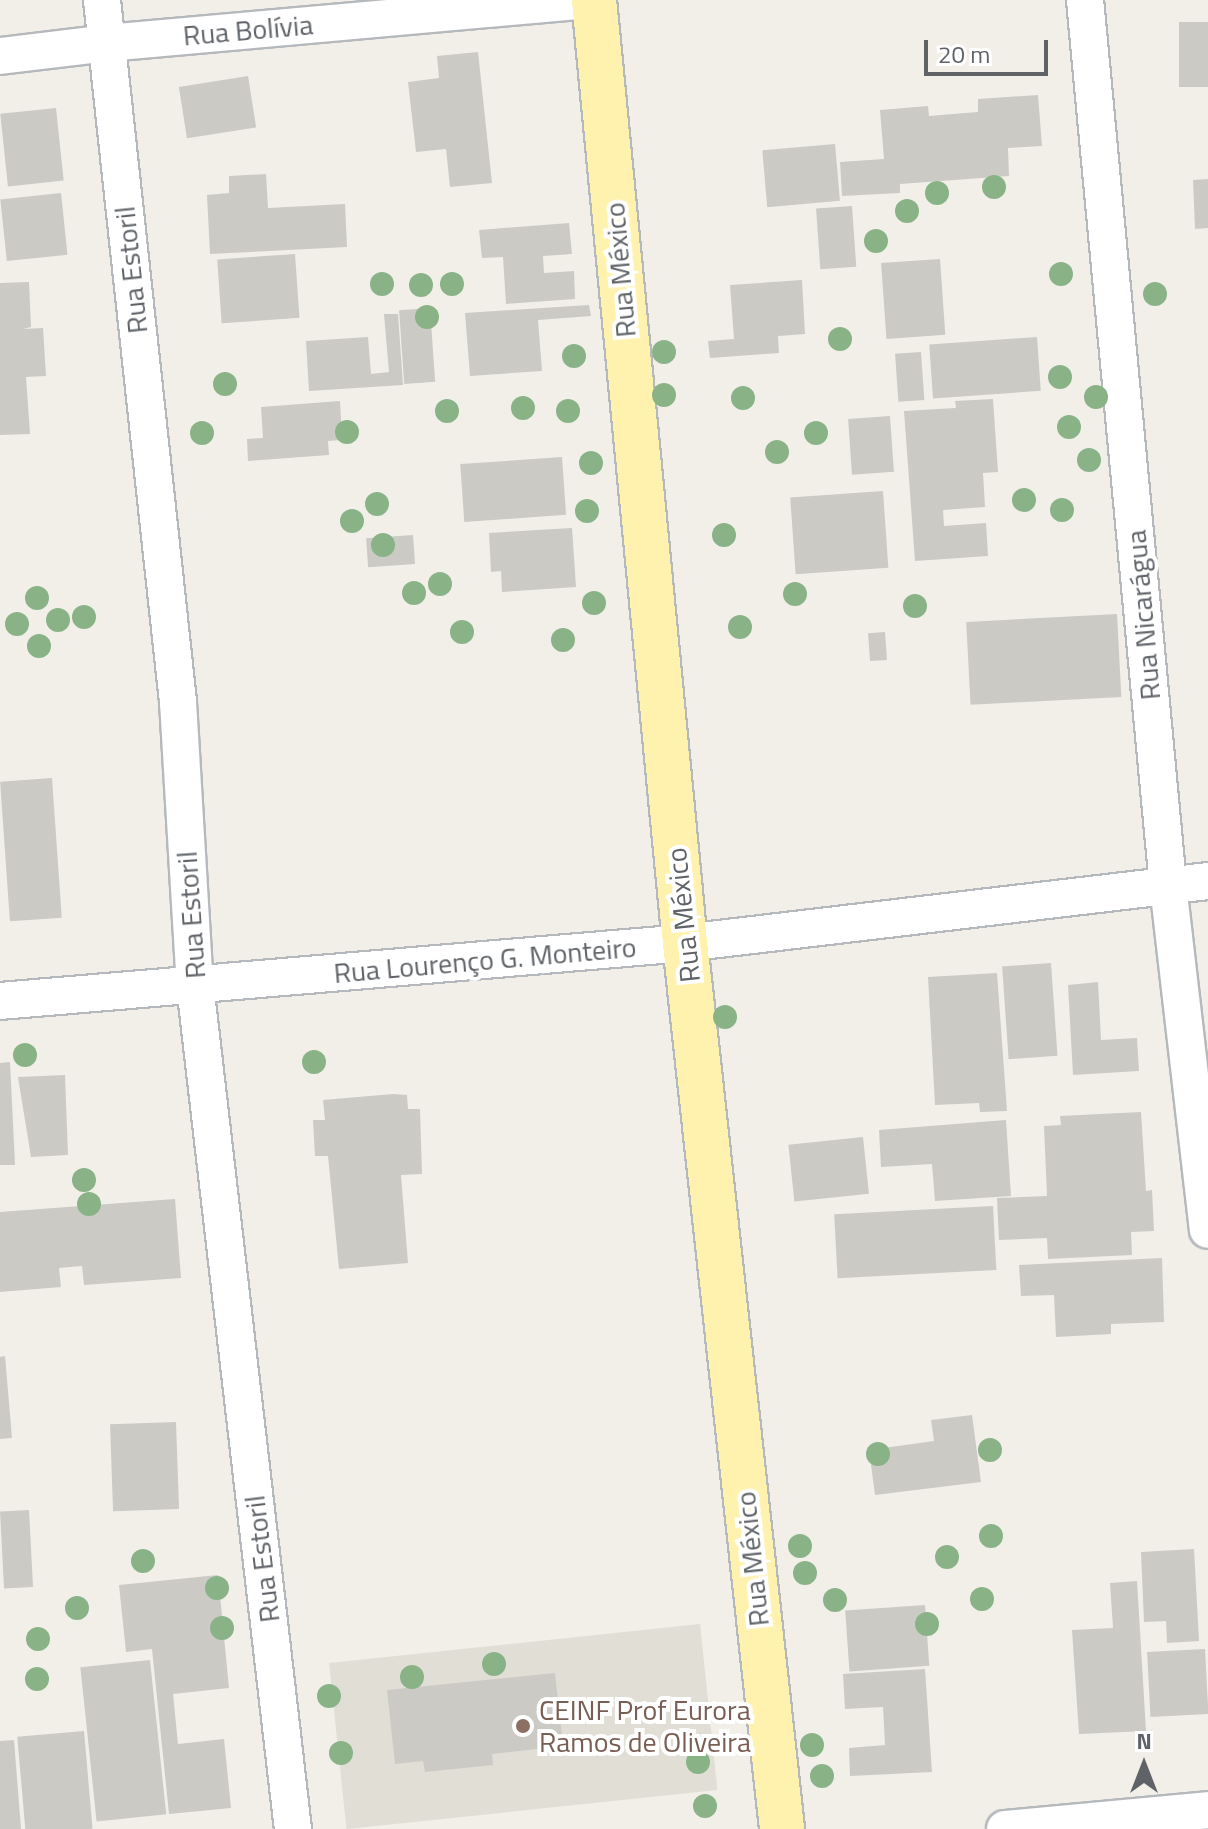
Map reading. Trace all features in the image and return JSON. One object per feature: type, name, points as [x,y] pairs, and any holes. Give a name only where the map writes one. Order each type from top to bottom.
[{"type":"main road","name":"Rua México","points":[[593,0],[685,943],[782,1829]]},
{"type":"street","name":"Rua Estoril","points":[[102,0],[178,702],[195,985],[293,1829]]},
{"type":"street","name":"Rua Bolívia","points":[[0,56],[107,43],[593,0]]},
{"type":"street","name":"Rua Nicarágua","points":[[1085,0],[1168,885],[1208,1230]]},
{"type":"street","name":"Rua Lourenço G. Monteiro","points":[[0,1001],[685,943],[1208,881]]},
{"type":"street","points":[[1005,1829],[1208,1810]]},
{"type":"shaded area","name":"CEINF Prof Eurora Ramos de Oliveira","points":[[700,1624],[717,1790],[346,1829],[329,1663]]},
{"type":"building","points":[[1179,22],[1208,22],[1208,87],[1179,87]]},
{"type":"building","points":[[478,52],[492,183],[450,187],[446,149],[416,152],[408,82],[439,78],[437,56]]},
{"type":"building","points":[[248,76],[256,127],[187,138],[179,87]]},
{"type":"building","points":[[1038,95],[1042,146],[1008,148],[1009,176],[900,184],[900,193],[842,196],[840,162],[884,159],[880,110],[928,106],[929,116],[978,112],[978,99]]},
{"type":"building","points":[[56,108],[64,181],[8,186],[0,114]]},
{"type":"building","points":[[835,144],[840,201],[767,207],[762,150]]},
{"type":"building","points":[[266,174],[268,208],[345,204],[347,247],[210,254],[207,195],[229,193],[229,176]]},
{"type":"building","points":[[1208,179],[1208,228],[1195,229],[1193,180]]},
{"type":"building","points":[[61,193],[67,255],[7,261],[0,199]]},
{"type":"building","points":[[852,206],[856,267],[820,269],[816,209]]},
{"type":"building","points":[[569,223],[572,254],[543,256],[544,273],[574,271],[575,299],[506,304],[503,257],[482,258],[479,230]]},
{"type":"building","points":[[295,254],[299,318],[222,323],[217,259]]},
{"type":"building","points":[[940,259],[945,335],[886,339],[881,263]]},
{"type":"building","points":[[802,280],[805,334],[778,336],[779,353],[710,358],[708,341],[734,339],[730,285]]},
{"type":"building","points":[[29,282],[31,327],[23,329],[43,328],[46,376],[26,377],[30,434],[0,435],[0,283]]},
{"type":"building","points":[[589,305],[591,316],[538,320],[542,371],[470,376],[465,313]]},
{"type":"building","points":[[430,308],[435,382],[404,384],[399,310]]},
{"type":"building","points":[[384,314],[398,314],[403,385],[309,391],[306,341],[368,337],[371,374],[389,372]]},
{"type":"building","points":[[1037,337],[1041,391],[933,398],[929,345]]},
{"type":"building","points":[[921,352],[924,400],[898,402],[895,354]]},
{"type":"building","points":[[993,399],[998,472],[983,473],[985,507],[943,510],[944,526],[986,523],[988,556],[915,561],[904,411],[956,408],[955,401]]},
{"type":"building","points":[[340,401],[342,440],[328,441],[329,455],[248,461],[247,439],[263,438],[261,407]]},
{"type":"building","points":[[890,416],[894,472],[852,475],[848,419]]},
{"type":"building","points":[[562,457],[566,515],[464,522],[460,464]]},
{"type":"building","points":[[883,491],[888,568],[796,574],[790,497]]},
{"type":"building","points":[[572,528],[576,587],[502,592],[501,571],[491,572],[489,533]]},
{"type":"building","points":[[413,535],[415,564],[368,567],[366,538]]},
{"type":"building","points":[[1117,614],[1121,697],[971,705],[966,622]]},
{"type":"building","points":[[885,632],[887,660],[870,661],[868,633]]},
{"type":"building","points":[[52,778],[62,918],[10,921],[0,782]]},
{"type":"building","points":[[1051,963],[1057,1056],[1009,1059],[1002,966]]},
{"type":"building","points":[[997,973],[1007,1111],[980,1112],[979,1103],[935,1105],[928,977]]},
{"type":"building","points":[[1098,982],[1101,1040],[1137,1038],[1139,1071],[1073,1075],[1068,985]]},
{"type":"building","points":[[10,1062],[15,1165],[0,1165],[0,1063]]},
{"type":"building","points":[[65,1075],[68,1155],[31,1157],[18,1077]]},
{"type":"building","points":[[407,1095],[408,1109],[420,1109],[422,1174],[401,1175],[408,1263],[339,1269],[328,1156],[315,1156],[313,1120],[325,1120],[323,1100]]},
{"type":"building","points":[[1141,1112],[1146,1191],[1152,1190],[1154,1231],[1131,1232],[1132,1255],[1048,1259],[1047,1238],[999,1240],[997,1198],[1047,1196],[1044,1126],[1061,1125],[1060,1116]]},
{"type":"building","points":[[1006,1120],[1011,1196],[935,1201],[932,1164],[881,1167],[879,1130]]},
{"type":"building","points":[[863,1137],[869,1194],[794,1202],[788,1145]]},
{"type":"building","points":[[175,1199],[181,1278],[84,1285],[82,1266],[59,1268],[61,1287],[0,1292],[0,1212]]},
{"type":"building","points":[[993,1206],[996,1270],[838,1278],[834,1214]]},
{"type":"building","points":[[1162,1258],[1164,1322],[1111,1324],[1111,1334],[1056,1337],[1054,1295],[1021,1296],[1019,1265]]},
{"type":"building","points":[[5,1356],[12,1438],[0,1439],[0,1357]]},
{"type":"building","points":[[972,1415],[981,1482],[875,1495],[869,1450],[934,1441],[931,1420]]},
{"type":"building","points":[[176,1422],[179,1509],[113,1511],[110,1424]]},
{"type":"building","points":[[29,1510],[33,1587],[4,1588],[0,1512]]},
{"type":"building","points":[[1194,1549],[1199,1641],[1167,1643],[1166,1621],[1144,1622],[1141,1552]]},
{"type":"building","points":[[218,1575],[229,1688],[173,1694],[178,1744],[224,1739],[231,1808],[169,1814],[152,1649],[126,1652],[119,1585]]},
{"type":"building","points":[[1137,1581],[1146,1731],[1079,1734],[1072,1630],[1113,1628],[1110,1583]]},
{"type":"building","points":[[925,1605],[929,1666],[849,1671],[845,1611]]},
{"type":"building","points":[[1205,1649],[1208,1714],[1150,1717],[1147,1652]]},
{"type":"building","points":[[150,1660],[166,1814],[97,1821],[80,1667]]},
{"type":"building","points":[[925,1669],[932,1772],[850,1776],[849,1748],[885,1745],[883,1707],[845,1709],[843,1674]]},
{"type":"building","points":[[555,1673],[563,1746],[492,1754],[493,1765],[425,1772],[423,1761],[395,1764],[387,1690]]},
{"type":"building","points":[[84,1731],[93,1829],[25,1829],[17,1737]]},
{"type":"building","points":[[14,1740],[21,1829],[0,1829],[0,1741]]},
{"type":"place","name":"CEINF Prof Eurora Ramos de Oliveira","points":[[523,1726]]}]
